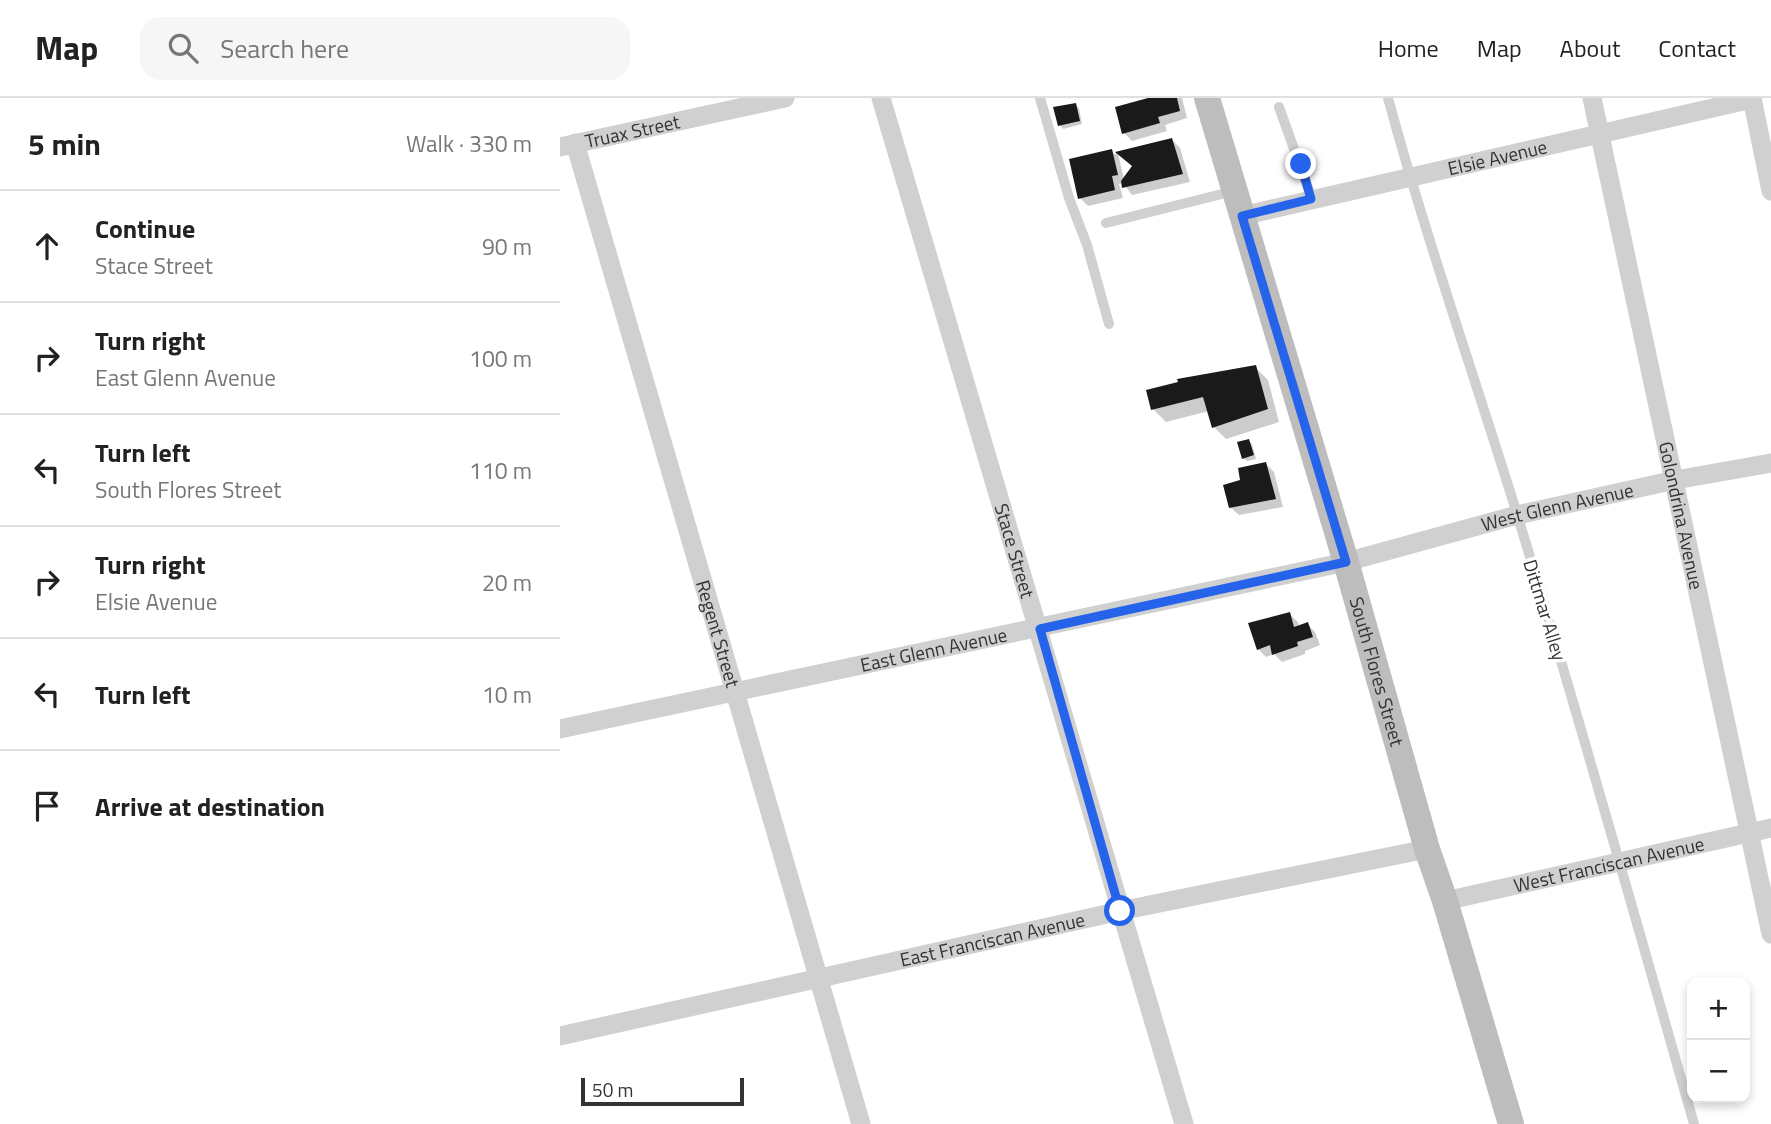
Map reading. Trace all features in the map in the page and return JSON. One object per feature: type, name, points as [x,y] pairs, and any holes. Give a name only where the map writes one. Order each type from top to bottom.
[{"type":"main road","name":"South Flores Street","points":[[1207,98],[1346,562],[1427,849],[1446,901],[1511,1124]]},
{"type":"street","name":"Truax Street","points":[[568,145],[785,98]]},
{"type":"street","name":"Stace Street","points":[[881,98],[1184,1124]]},
{"type":"street","name":"Golondrina Avenue","points":[[1592,98],[1771,934]]},
{"type":"street","name":"Elsie Avenue","points":[[1239,203],[1311,199],[1752,99]]},
{"type":"street","points":[[1752,99],[1771,191]]},
{"type":"street","name":"Regent Street","points":[[568,145],[861,1124]]},
{"type":"street","name":"West Glenn Avenue","points":[[1346,562],[1517,515],[1675,480],[1771,463]]},
{"type":"street","name":"East Glenn Avenue","points":[[560,729],[1346,562]]},
{"type":"street","name":"West Franciscan Avenue","points":[[1446,901],[1771,828]]},
{"type":"street","name":"East Franciscan Avenue","points":[[560,1036],[1120,911],[1427,849]]},
{"type":"lane","points":[[1040,98],[1109,324]]},
{"type":"lane","name":"Dittmar Alley","points":[[1388,98],[1409,177],[1517,515],[1694,1124]]},
{"type":"lane","points":[[1279,107],[1311,199]]},
{"type":"lane","points":[[1106,223],[1239,203]]},
{"type":"building","points":[[1148,98],[1177,98],[1180,111],[1158,117],[1160,123],[1122,134],[1115,107]]},
{"type":"building","points":[[1076,103],[1080,121],[1058,126],[1053,107]]},
{"type":"building","points":[[1172,138],[1183,174],[1122,188],[1121,181],[1132,166],[1115,152]]},
{"type":"building","points":[[1112,149],[1118,175],[1112,176],[1115,190],[1078,199],[1069,159]]},
{"type":"building","points":[[1256,365],[1268,409],[1212,428],[1203,397],[1151,410],[1146,390],[1178,382],[1177,379]]},
{"type":"building","points":[[1249,439],[1254,455],[1242,459],[1237,442]]},
{"type":"building","points":[[1266,462],[1276,499],[1229,508],[1223,485],[1240,480],[1238,468]]},
{"type":"building","points":[[1290,612],[1294,627],[1308,622],[1313,637],[1297,642],[1298,646],[1272,655],[1270,645],[1257,650],[1248,623]]},
{"type":"route","points":[[1120,911],[1040,629],[1346,562],[1242,216],[1311,199],[1301,164]]}]
